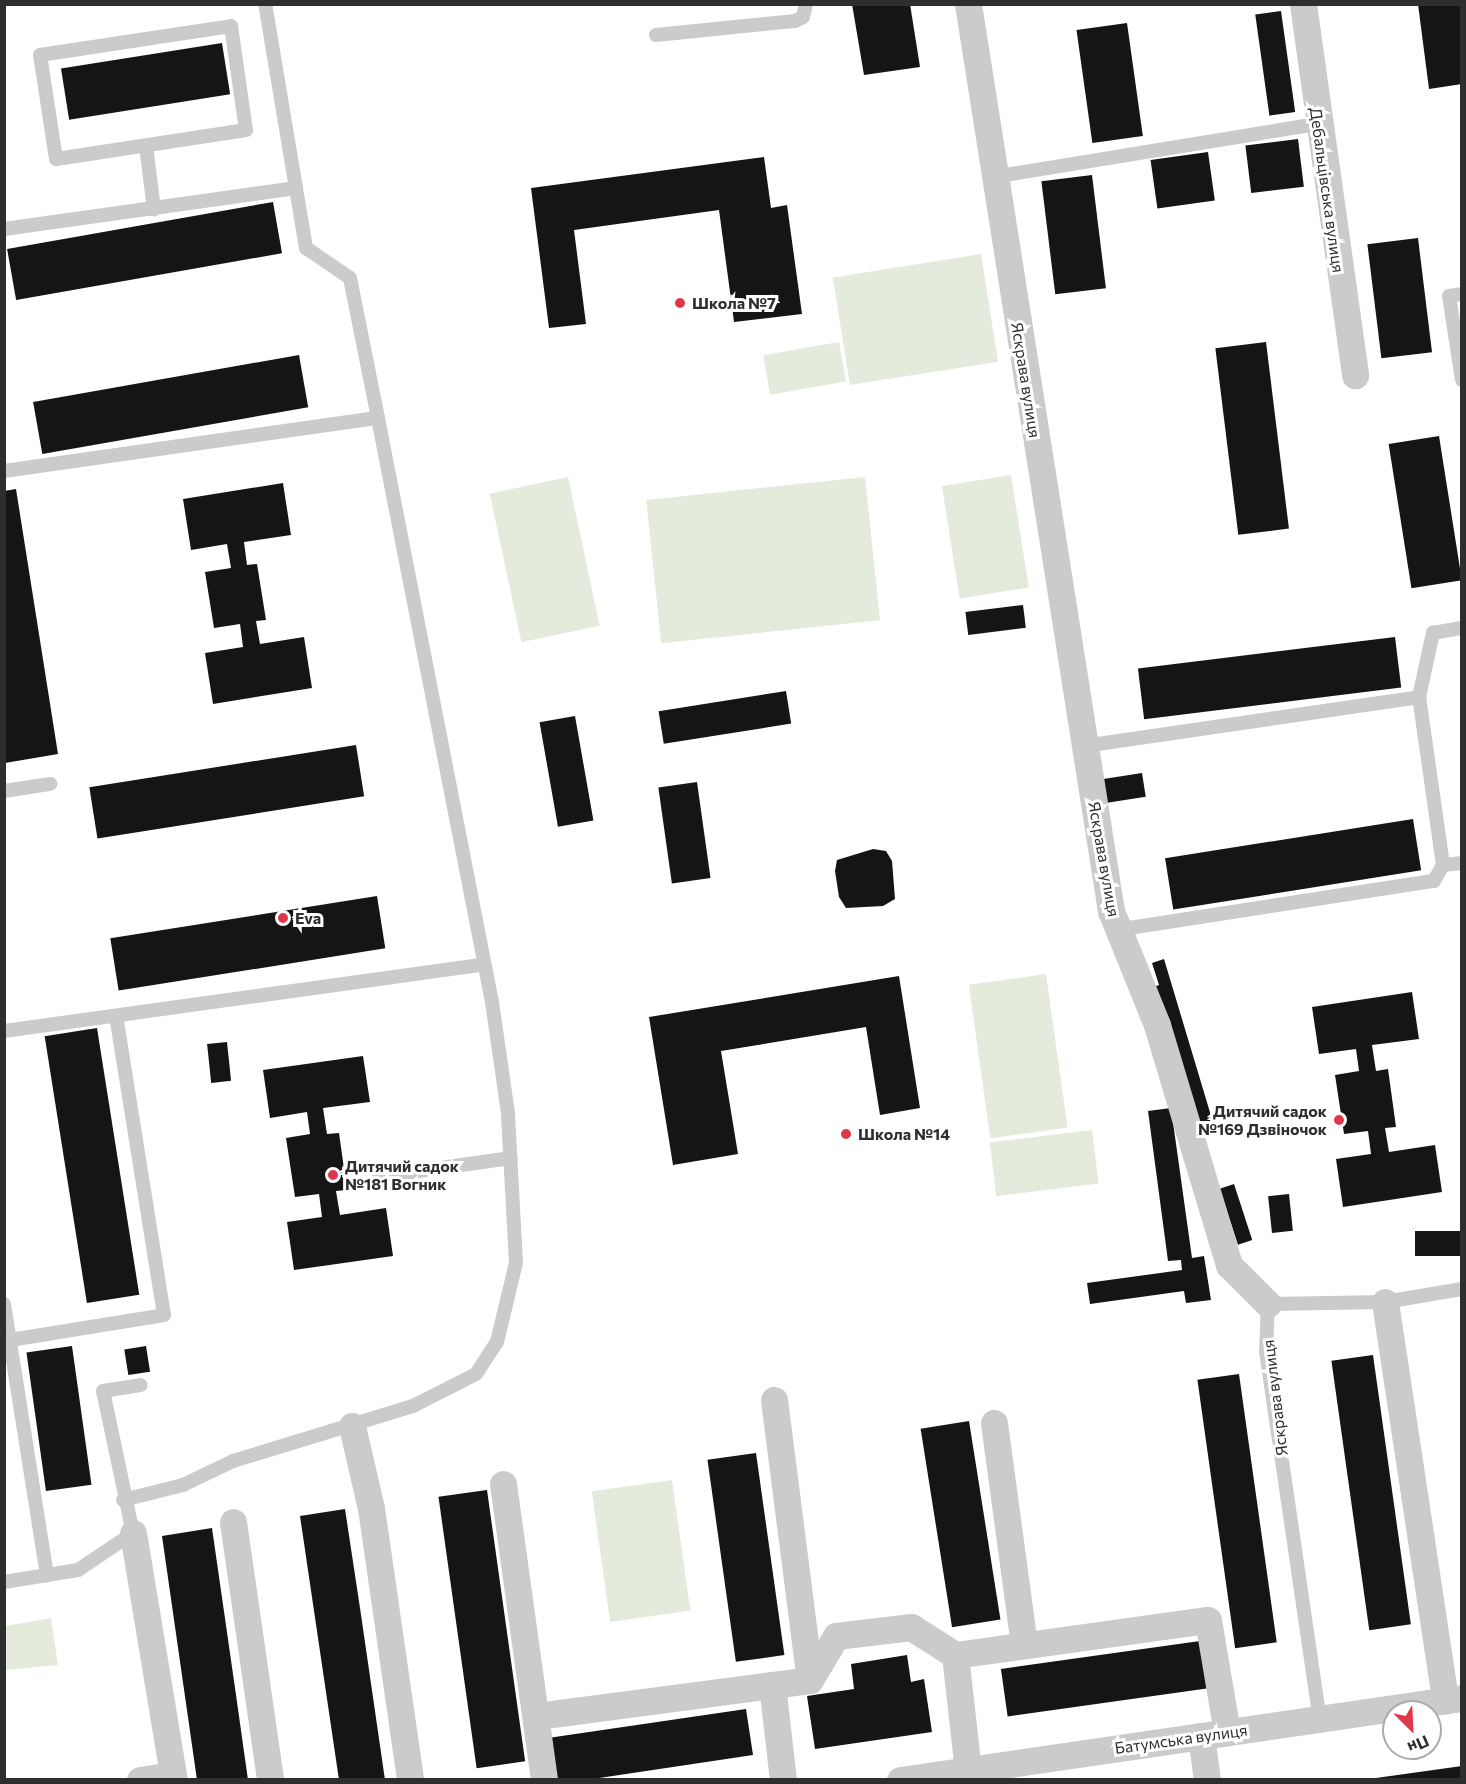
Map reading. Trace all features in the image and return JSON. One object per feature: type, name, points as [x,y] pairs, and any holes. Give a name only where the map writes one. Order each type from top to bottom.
[{"type":"street","name":"Яскрава вулиця","points":[[968,4],[993,177],[1084,746],[1116,930],[1157,1025],[1229,1265],[1268,1304]]},
{"type":"street","name":"Дебальцівська вулиця","points":[[1303,4],[1317,124],[1355,375]]},
{"type":"street","points":[[1385,1302],[1453,1700]]},
{"type":"street","points":[[774,1400],[810,1680]]},
{"type":"street","points":[[994,1423],[1024,1646]]},
{"type":"street","points":[[352,1426],[371,1508],[410,1779]]},
{"type":"street","points":[[503,1484],[544,1779]]},
{"type":"street","points":[[232,1522],[270,1779]]},
{"type":"street","points":[[133,1533],[173,1777],[140,1779]]},
{"type":"street","points":[[810,1680],[836,1636],[911,1627],[955,1655],[1208,1620],[1214,1734],[1207,1779]]},
{"type":"street","points":[[955,1655],[968,1770]]},
{"type":"street","points":[[537,1716],[810,1680]]},
{"type":"street","points":[[772,1685],[783,1779]]},
{"type":"street","name":"Батумська вулиця","points":[[900,1779],[1320,1721],[1453,1700]]},
{"type":"lane","points":[[123,1500],[183,1485],[233,1461],[413,1406],[476,1374],[496,1342],[516,1263],[512,1158],[492,1002],[378,418],[350,278],[306,248],[265,4]]},
{"type":"lane","points":[[656,35],[795,21],[803,17],[806,4]]},
{"type":"lane","points":[[231,26],[246,130],[146,146],[56,159],[40,55],[231,26]]},
{"type":"lane","points":[[993,177],[1317,124]]},
{"type":"lane","points":[[146,146],[154,209]]},
{"type":"lane","points":[[4,230],[296,188]]},
{"type":"lane","points":[[1461,294],[1449,296],[1461,380]]},
{"type":"lane","points":[[4,471],[378,418]]},
{"type":"lane","points":[[1116,930],[1434,881],[1443,865],[1419,697],[1433,633],[1461,628]]},
{"type":"lane","points":[[1084,746],[1419,697]]},
{"type":"lane","points":[[4,791],[50,784]]},
{"type":"lane","points":[[1443,865],[1461,863]]},
{"type":"lane","points":[[4,1031],[484,964]]},
{"type":"lane","points":[[7,1340],[164,1315],[116,1016]]},
{"type":"lane","points":[[377,1177],[512,1158]]},
{"type":"lane","points":[[1268,1304],[1385,1302],[1461,1289]]},
{"type":"lane","points":[[4,1304],[7,1340],[47,1576]]},
{"type":"lane","name":"Яскрава вулиця","points":[[1268,1304],[1266,1351],[1320,1721]]},
{"type":"lane","points":[[4,1582],[78,1570],[133,1533],[123,1500],[103,1391],[141,1385]]},
{"type":"green space","points":[[981,254],[998,362],[850,385],[833,277]]},
{"type":"green space","points":[[839,342],[846,381],[770,395],[763,355]]},
{"type":"green space","points":[[1011,475],[1029,588],[960,599],[942,486]]},
{"type":"green space","points":[[568,477],[600,626],[521,642],[490,494]]},
{"type":"green space","points":[[865,477],[880,620],[661,643],[646,500]]},
{"type":"green space","points":[[1046,974],[1068,1127],[990,1138],[969,985]]},
{"type":"green space","points":[[1092,1130],[1099,1184],[996,1196],[990,1143]]},
{"type":"green space","points":[[672,1480],[690,1611],[610,1622],[592,1491]]},
{"type":"green space","points":[[51,1618],[58,1665],[5,1670],[5,1626]]},
{"type":"building","points":[[852,4],[910,4],[920,67],[864,75]]},
{"type":"building","points":[[1418,4],[1462,4],[1462,84],[1429,89]]},
{"type":"building","points":[[1281,11],[1295,112],[1269,116],[1255,15]]},
{"type":"building","points":[[1127,23],[1143,136],[1092,143],[1076,30]]},
{"type":"building","points":[[222,43],[230,94],[69,120],[61,68]]},
{"type":"building","points":[[1298,139],[1304,187],[1251,193],[1245,145]]},
{"type":"building","points":[[1208,152],[1215,201],[1157,209],[1151,160]]},
{"type":"building","points":[[764,157],[771,208],[787,205],[802,314],[734,322],[719,210],[574,230],[586,324],[549,328],[531,188]]},
{"type":"building","points":[[1092,175],[1106,288],[1055,294],[1041,181]]},
{"type":"building","points":[[273,202],[282,253],[16,300],[7,249]]},
{"type":"building","points":[[1418,238],[1432,352],[1381,358],[1367,244]]},
{"type":"building","points":[[1266,342],[1289,529],[1238,535],[1215,348]]},
{"type":"building","points":[[299,355],[308,407],[42,454],[33,402]]},
{"type":"building","points":[[1439,436],[1462,580],[1411,588],[1389,444]]},
{"type":"building","points":[[283,483],[291,535],[244,542],[247,565],[257,564],[266,620],[256,621],[260,644],[304,637],[312,688],[213,704],[205,653],[243,647],[240,624],[214,628],[205,572],[231,568],[227,544],[191,550],[183,499]]},
{"type":"building","points":[[16,489],[58,754],[5,763],[4,491]]},
{"type":"building","points":[[1023,605],[1026,628],[968,635],[965,612]]},
{"type":"building","points":[[1395,637],[1401,688],[1144,719],[1138,669]]},
{"type":"building","points":[[786,691],[791,724],[664,744],[659,711]]},
{"type":"building","points":[[575,716],[593,820],[558,827],[540,722]]},
{"type":"building","points":[[356,745],[364,796],[97,839],[89,787]]},
{"type":"building","points":[[1142,773],[1146,797],[1107,803],[1103,779]]},
{"type":"building","points":[[697,782],[710,878],[672,883],[658,787]]},
{"type":"building","points":[[1413,819],[1421,870],[1173,910],[1165,858]]},
{"type":"building","points":[[873,849],[886,851],[892,861],[895,899],[883,906],[846,908],[839,897],[835,871],[837,860]]},
{"type":"building","points":[[377,896],[385,948],[119,991],[110,938]]},
{"type":"building","points":[[1164,959],[1215,1129],[1199,1134],[1151,988],[1159,985],[1152,963]]},
{"type":"building","points":[[899,976],[920,1108],[880,1115],[866,1027],[721,1051],[738,1154],[673,1165],[649,1017]]},
{"type":"building","points":[[1412,992],[1419,1039],[1372,1045],[1376,1071],[1388,1069],[1396,1127],[1385,1128],[1389,1152],[1435,1145],[1442,1192],[1343,1207],[1336,1159],[1371,1154],[1368,1131],[1344,1134],[1335,1075],[1359,1071],[1356,1049],[1319,1054],[1312,1007]]},
{"type":"building","points":[[97,1028],[139,1295],[87,1303],[45,1036]]},
{"type":"building","points":[[227,1042],[231,1081],[211,1083],[207,1044]]},
{"type":"building","points":[[363,1056],[370,1102],[323,1108],[327,1134],[339,1133],[347,1190],[336,1191],[340,1215],[386,1208],[393,1256],[294,1270],[287,1222],[322,1217],[319,1194],[295,1197],[286,1138],[310,1134],[307,1112],[270,1118],[263,1070]]},
{"type":"building","points":[[1171,1108],[1192,1258],[1204,1256],[1211,1300],[1186,1303],[1184,1291],[1090,1304],[1087,1283],[1182,1270],[1181,1260],[1168,1261],[1148,1111]]},
{"type":"building","points":[[1234,1184],[1252,1240],[1238,1245],[1220,1189]]},
{"type":"building","points":[[1289,1194],[1293,1231],[1272,1233],[1268,1196]]},
{"type":"building","points":[[1415,1231],[1462,1231],[1462,1256],[1415,1256]]},
{"type":"building","points":[[72,1346],[91,1485],[46,1491],[26,1352]]},
{"type":"building","points":[[146,1346],[150,1372],[128,1375],[124,1349]]},
{"type":"building","points":[[1373,1355],[1411,1624],[1369,1630],[1331,1361]]},
{"type":"building","points":[[1239,1374],[1277,1642],[1235,1648],[1197,1380]]},
{"type":"building","points":[[969,1421],[1000,1620],[952,1627],[921,1429]]},
{"type":"building","points":[[756,1453],[784,1655],[736,1662],[707,1460]]},
{"type":"building","points":[[487,1490],[525,1761],[477,1768],[438,1497]]},
{"type":"building","points":[[345,1509],[385,1780],[339,1780],[300,1516]]},
{"type":"building","points":[[212,1528],[248,1780],[197,1780],[162,1536]]},
{"type":"building","points":[[1200,1641],[1207,1689],[1008,1717],[1001,1669]]},
{"type":"building","points":[[907,1655],[911,1682],[924,1679],[932,1732],[815,1749],[807,1696],[854,1689],[851,1664]]},
{"type":"building","points":[[746,1709],[753,1755],[586,1780],[554,1780],[548,1738]]},
{"type":"building","points":[[1462,1766],[1462,1780],[1376,1780],[1376,1778]]},
{"type":"place","name":"Школа №7","points":[[680,303]]},
{"type":"place","name":"Eva","points":[[283,918]]},
{"type":"place","name":"Дитячий садок №169 Дзвіночок","points":[[1339,1120]]},
{"type":"place","name":"Школа №14","points":[[846,1134]]},
{"type":"place","name":"Дитячий садок №181 Вогник","points":[[333,1175]]}]
